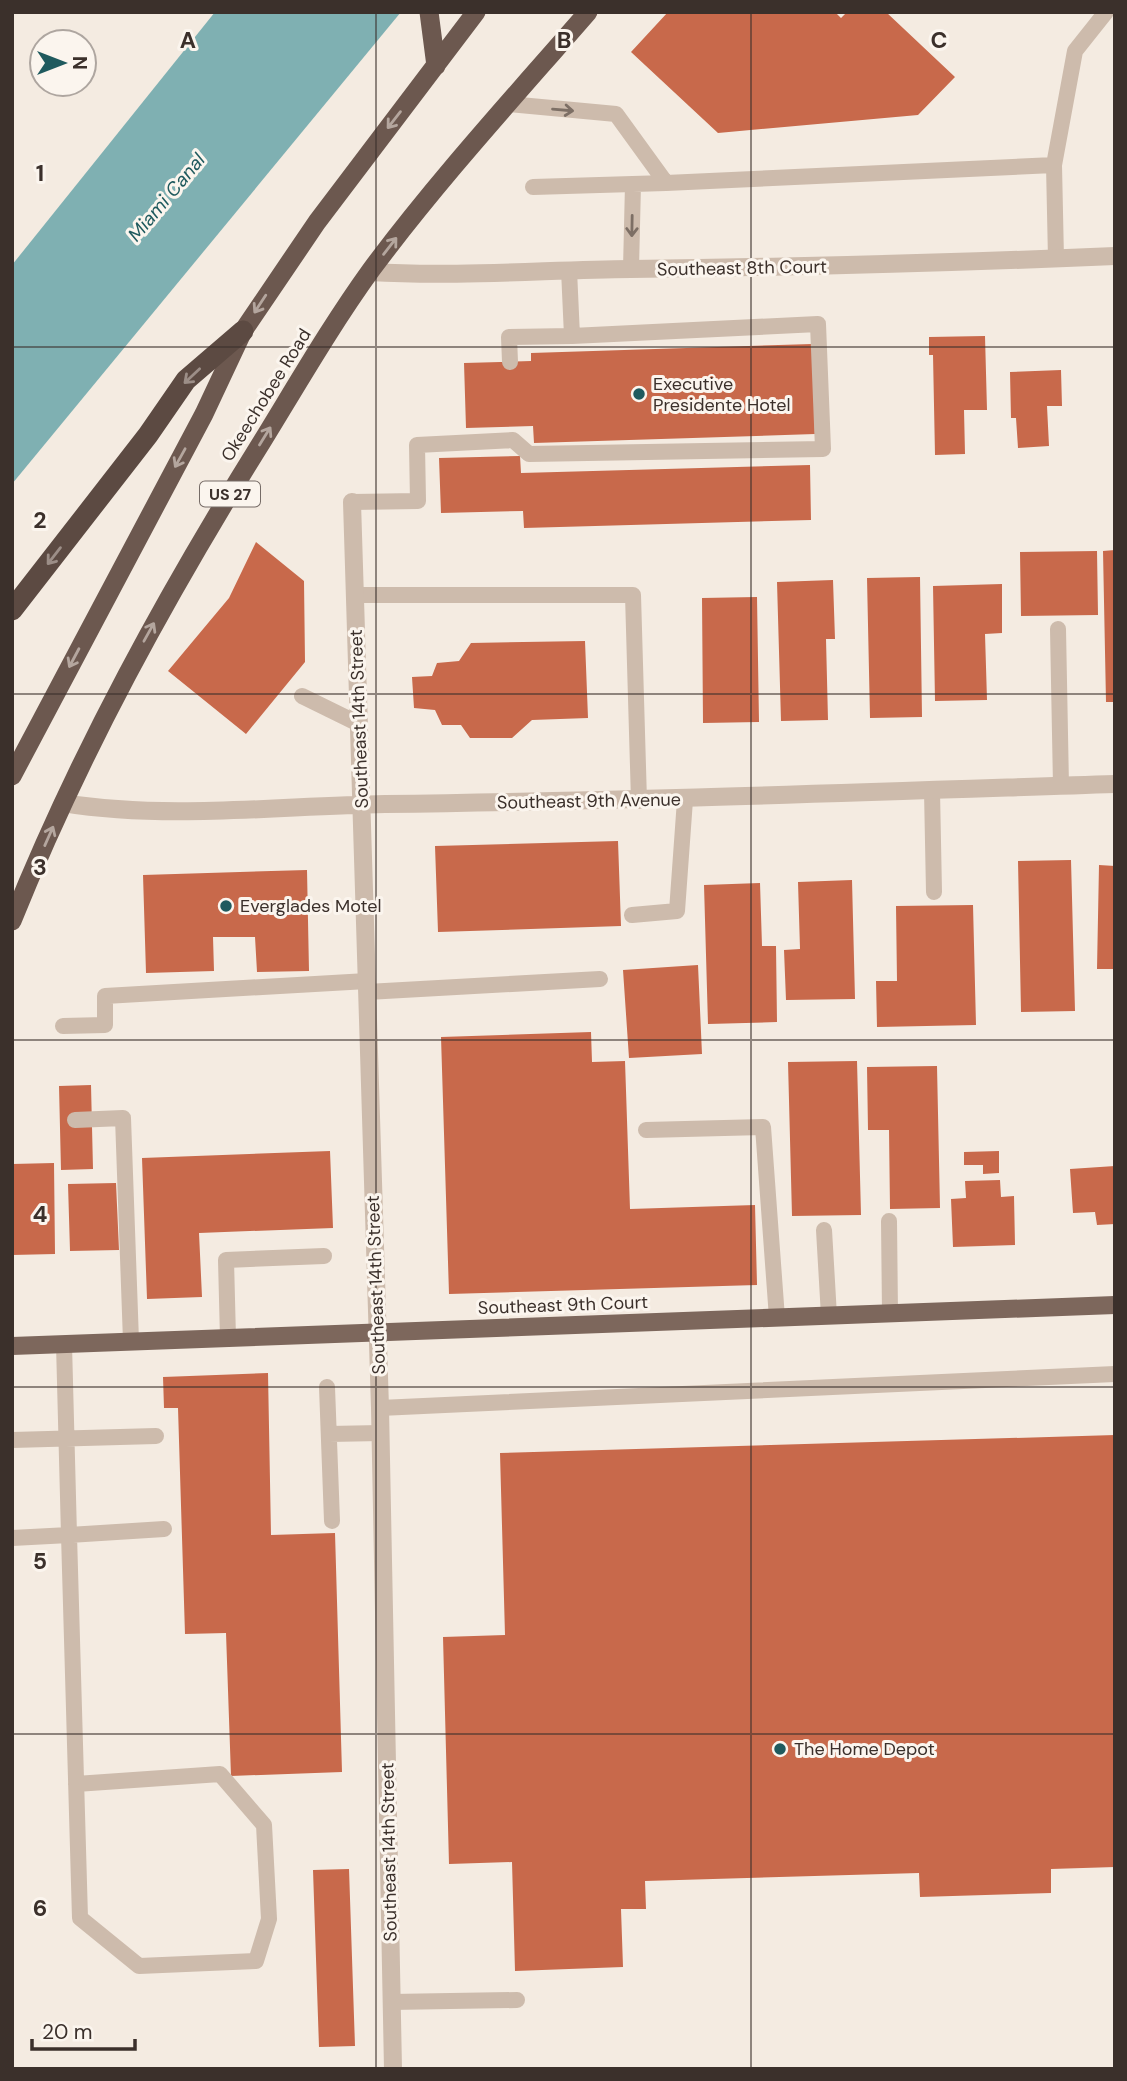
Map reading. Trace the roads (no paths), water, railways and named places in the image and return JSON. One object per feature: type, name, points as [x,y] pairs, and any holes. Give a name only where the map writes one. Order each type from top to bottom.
[{"type":"highway","points":[[429,12],[436,66]]},
{"type":"highway","points":[[12,776],[204,414],[243,331],[317,222],[476,12]]},
{"type":"highway","name":"Okeechobee Road","points":[[12,921],[63,803],[120,685],[187,564],[370,272],[588,12]]},
{"type":"highway","points":[[12,610],[148,435],[186,380],[243,331]]},
{"type":"main road","name":"Southeast 9th Court","points":[[12,1346],[1115,1305]]},
{"type":"street","name":"Southeast 8th Court","points":[[370,272],[428,275],[569,270],[886,266],[1115,256]]},
{"type":"street","name":"Southeast 14th Street","points":[[352,502],[381,1433],[393,2069]]},
{"type":"street","name":"Southeast 9th Avenue","points":[[63,803],[139,813],[184,813],[362,805],[685,800],[1115,784]]},
{"type":"lane","points":[[1056,259],[1054,165],[1075,51],[1106,12]]},
{"type":"lane","points":[[509,104],[617,114],[666,183]]},
{"type":"lane","points":[[533,187],[1054,165]]},
{"type":"lane","points":[[631,269],[632,184]]},
{"type":"lane","points":[[569,270],[572,336]]},
{"type":"lane","points":[[352,502],[418,501],[416,445],[512,433],[529,454],[823,449],[818,324],[509,337],[510,362]]},
{"type":"lane","points":[[355,595],[633,595],[639,801]]},
{"type":"lane","points":[[1058,629],[1061,786]]},
{"type":"lane","points":[[302,696],[359,724]]},
{"type":"lane","points":[[932,791],[934,892]]},
{"type":"lane","points":[[632,915],[677,911],[685,800]]},
{"type":"lane","points":[[63,1026],[105,1025],[105,996],[600,979]]},
{"type":"lane","points":[[75,1119],[123,1118],[131,1342]]},
{"type":"lane","points":[[646,1130],[763,1127],[777,1318]]},
{"type":"lane","points":[[889,1221],[890,1314]]},
{"type":"lane","points":[[824,1230],[829,1316]]},
{"type":"lane","points":[[228,1338],[226,1260],[324,1256]]},
{"type":"lane","points":[[64,1343],[66,1437],[69,1535],[76,1784],[80,1918],[139,1966],[256,1961],[269,1919],[264,1825],[220,1774],[76,1784]]},
{"type":"lane","points":[[380,1408],[1115,1374]]},
{"type":"lane","points":[[327,1387],[332,1521]]},
{"type":"lane","points":[[329,1434],[381,1433]]},
{"type":"lane","points":[[12,1440],[156,1436]]},
{"type":"lane","points":[[12,1538],[164,1529]]},
{"type":"lane","points":[[391,2002],[517,2000]]},
{"type":"water","name":"Miami Canal","points":[[215,12],[401,12],[12,484],[12,265]]},
{"type":"place","name":"Executive Presidente Hotel","points":[[639,394]]},
{"type":"place","name":"Everglades Motel","points":[[226,906]]},
{"type":"place","name":"The Home Depot","points":[[780,1749]]}]
